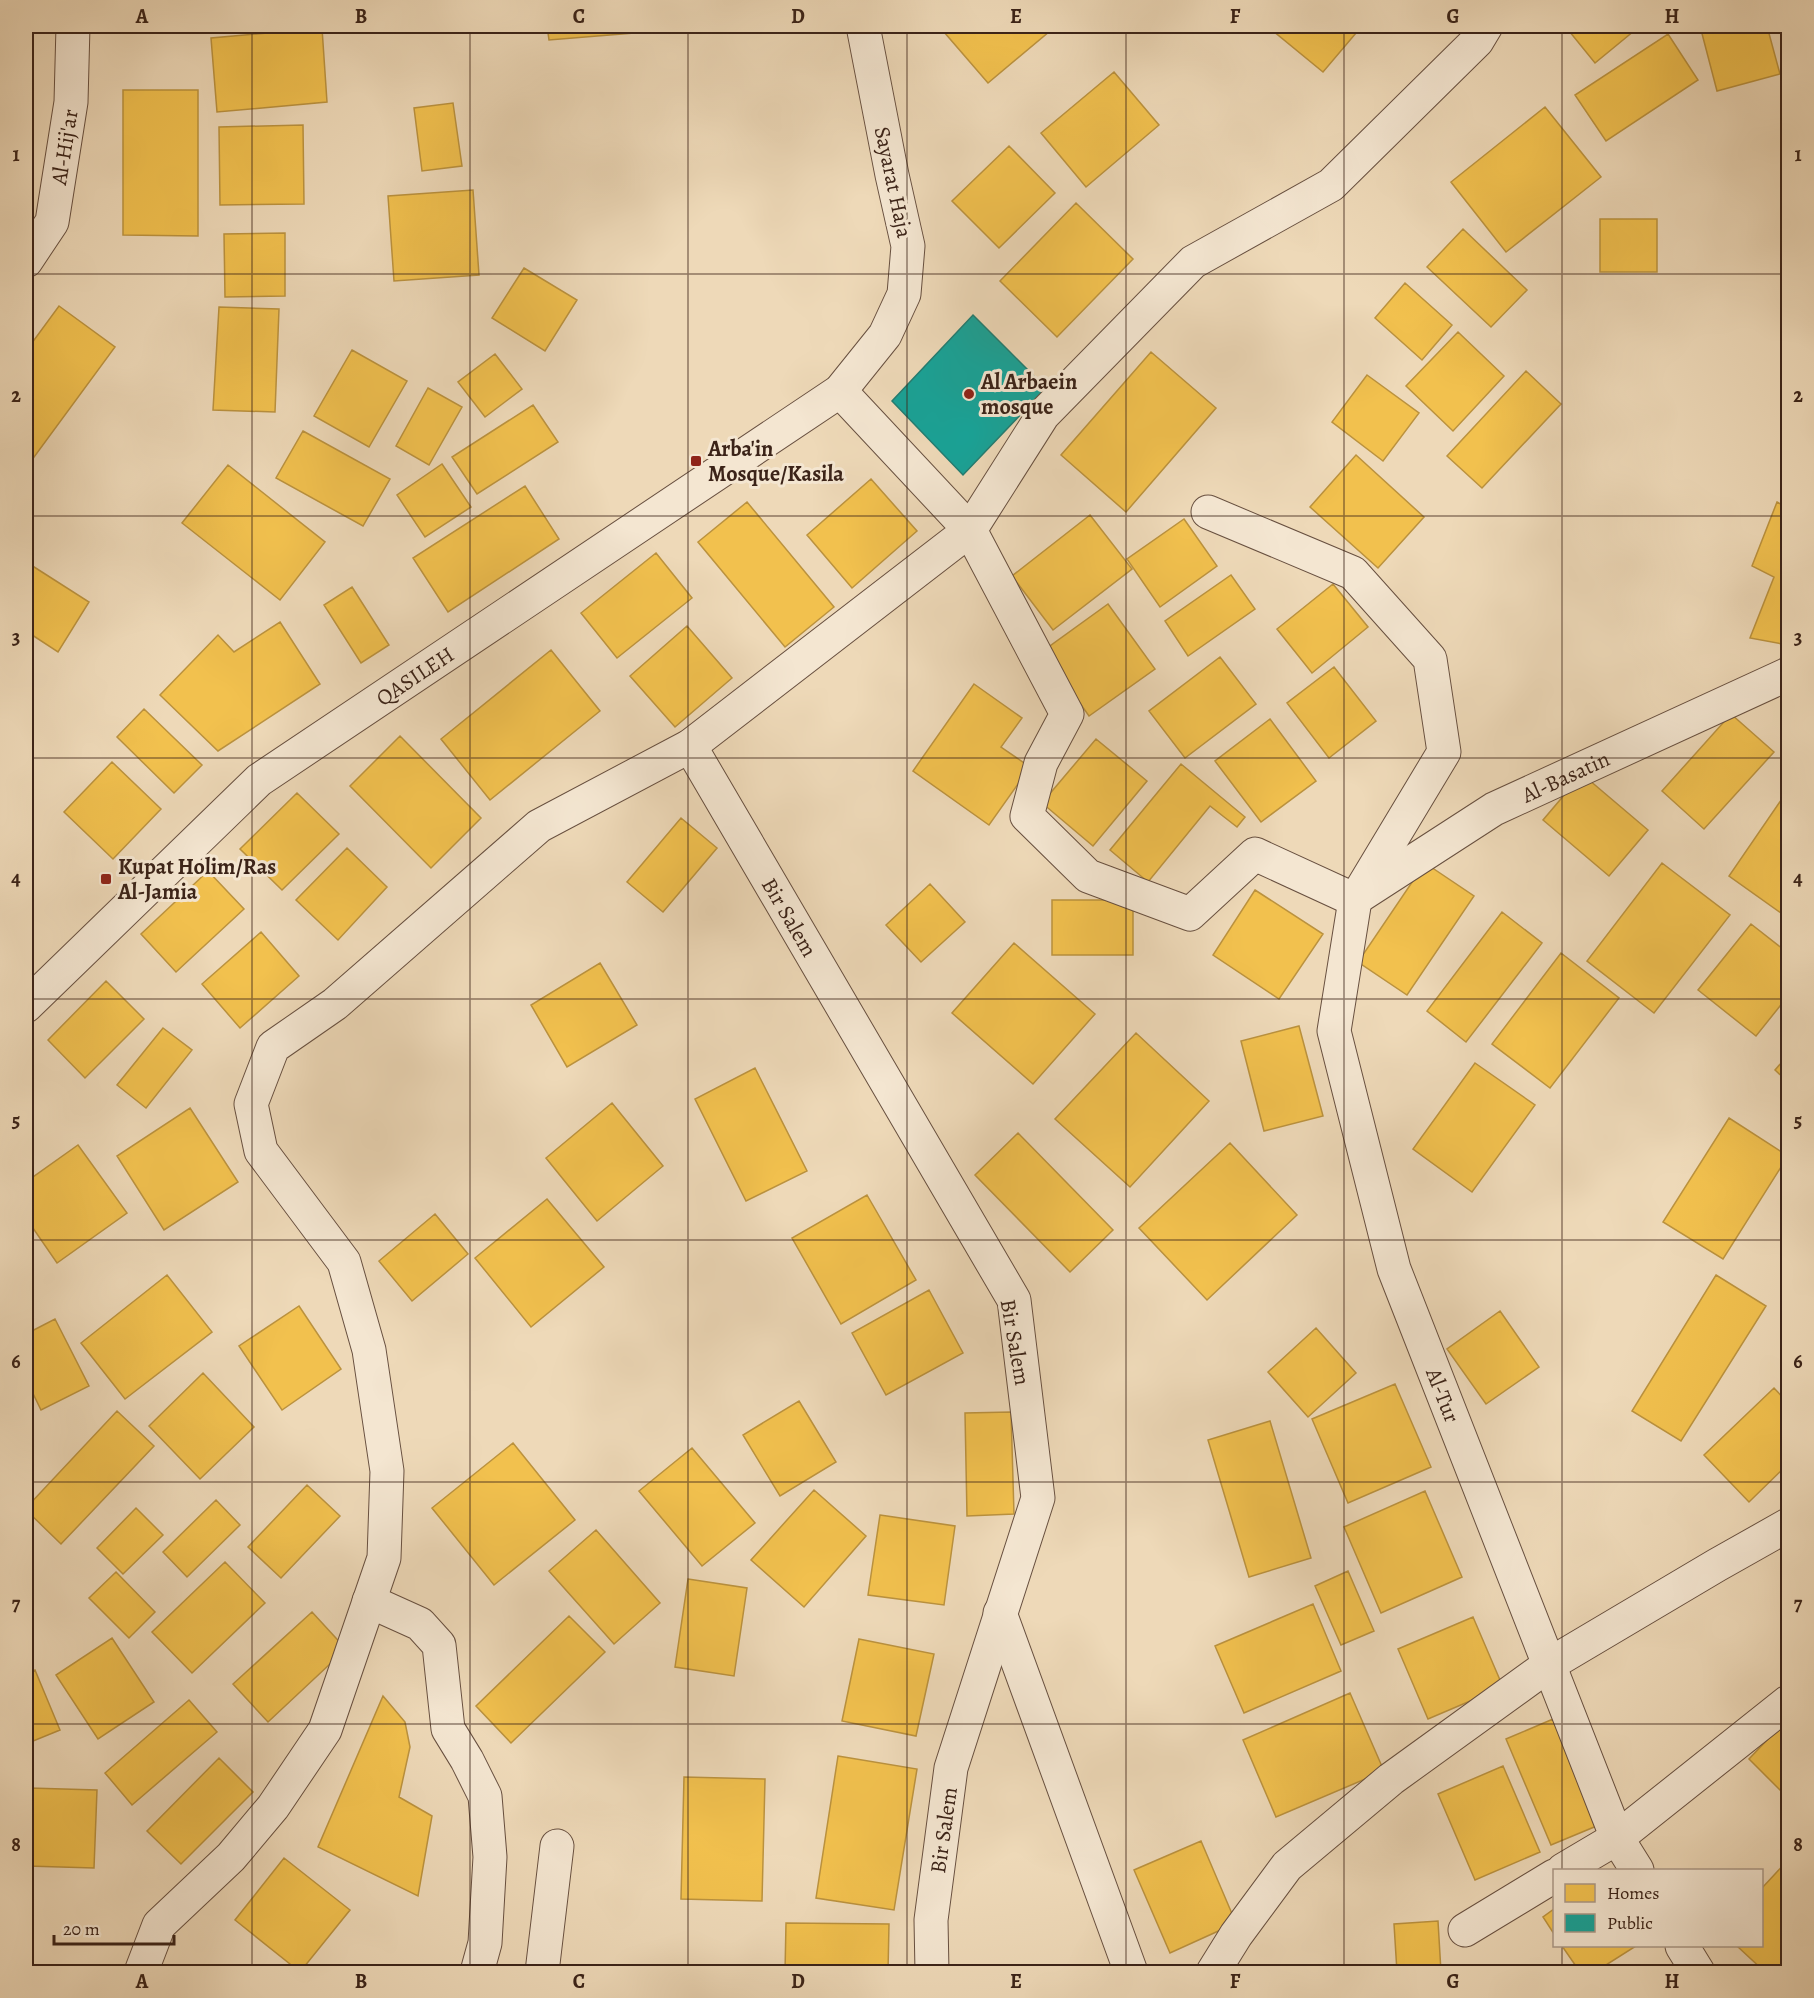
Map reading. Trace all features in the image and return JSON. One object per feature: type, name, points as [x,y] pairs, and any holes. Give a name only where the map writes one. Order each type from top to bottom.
[{"type":"street","name":"Al-Hij'ar","points":[[26,261],[52,222],[71,102],[74,26]]},
{"type":"street","name":"Sayarat Haja","points":[[840,391],[885,335],[904,294],[908,246],[863,26]]},
{"type":"street","points":[[141,1972],[159,1925],[238,1849],[273,1807],[325,1730],[384,1558],[387,1471],[369,1350],[344,1262],[261,1151],[251,1104],[273,1047],[335,1004],[539,826],[690,746],[970,530],[1043,415],[1193,262],[1330,185],[1477,41],[1486,26]]},
{"type":"street","points":[[840,391],[970,530],[1068,714],[1041,763],[1027,816],[1088,876],[1190,914],[1255,854],[1355,900],[1444,752],[1430,659],[1353,573],[1208,512]]},
{"type":"street","name":"QASILEH","points":[[26,1005],[259,780],[840,391]]},
{"type":"street","name":"Al-Basatin","points":[[1355,900],[1494,809],[1788,674]]},
{"type":"street","name":"Bir Salem","points":[[690,746],[1014,1300],[1038,1498],[951,1768],[931,1920],[932,1972]]},
{"type":"street","name":"Al-Tur","points":[[1355,900],[1334,1031],[1394,1269],[1617,1838],[1636,1869]]},
{"type":"street","points":[[1213,1972],[1236,1935],[1287,1866],[1391,1779],[1550,1664],[1788,1525]]},
{"type":"street","points":[[369,1601],[420,1624],[439,1645],[448,1729],[485,1796],[490,1857],[485,1943],[477,1972]]},
{"type":"street","points":[[1000,1613],[1131,1972]]},
{"type":"street","points":[[1565,1869],[1617,1838],[1788,1702]]},
{"type":"street","points":[[542,1972],[557,1846]]},
{"type":"street","points":[[1466,1930],[1553,1877]]},
{"type":"street","points":[[1683,1947],[1698,1972]]},
{"type":"building: Homes","points":[[198,26],[232,26],[198,28]]},
{"type":"building: Homes","points":[[547,26],[645,26],[646,32],[549,40]]},
{"type":"building: Homes","points":[[951,26],[1056,26],[988,83],[944,32]]},
{"type":"building: Homes","points":[[1267,26],[1362,26],[1323,72]]},
{"type":"building: Homes","points":[[1565,26],[1640,26],[1595,63]]},
{"type":"building: Homes","points":[[1700,26],[1767,26],[1780,74],[1717,91]]},
{"type":"building: Homes","points":[[322,28],[327,102],[217,112],[211,38]]},
{"type":"building: Homes","points":[[1668,34],[1698,80],[1606,141],[1575,95]]},
{"type":"building: Homes","points":[[1114,72],[1159,125],[1086,187],[1041,133]]},
{"type":"building: Homes","points":[[123,90],[198,90],[198,236],[123,235]]},
{"type":"building: Homes","points":[[453,103],[462,166],[422,171],[414,108]]},
{"type":"building: Homes","points":[[1545,107],[1601,177],[1506,252],[1451,182]]},
{"type":"building: Homes","points":[[303,125],[304,204],[220,205],[219,127]]},
{"type":"building: Homes","points":[[1009,146],[1055,193],[999,248],[952,201]]},
{"type":"building: Homes","points":[[473,190],[479,275],[394,281],[388,196]]},
{"type":"building: Homes","points":[[1076,203],[1133,259],[1057,337],[1000,281]]},
{"type":"building: Homes","points":[[1600,219],[1657,219],[1657,272],[1600,272]]},
{"type":"building: Homes","points":[[1463,229],[1527,290],[1491,327],[1427,267]]},
{"type":"building: Homes","points":[[285,233],[285,296],[225,297],[224,234]]},
{"type":"building: Homes","points":[[524,268],[577,300],[545,351],[492,318]]},
{"type":"building: Homes","points":[[1405,283],[1452,325],[1422,360],[1375,318]]},
{"type":"building: Homes","points":[[59,306],[115,347],[26,468],[26,351]]},
{"type":"building: Homes","points":[[219,307],[279,309],[275,412],[213,410]]},
{"type":"building: Homes","points":[[1458,332],[1504,376],[1453,431],[1406,386]]},
{"type":"building: Homes","points":[[352,350],[407,381],[369,447],[314,416]]},
{"type":"building: Homes","points":[[1151,352],[1216,408],[1126,512],[1061,455]]},
{"type":"building: Homes","points":[[495,354],[522,389],[485,417],[458,382]]},
{"type":"building: Homes","points":[[1526,371],[1561,404],[1482,488],[1447,456]]},
{"type":"building: Homes","points":[[1367,375],[1419,413],[1383,461],[1332,422]]},
{"type":"building: Homes","points":[[428,388],[462,407],[429,465],[396,446]]},
{"type":"building: Homes","points":[[533,405],[558,442],[477,494],[452,457]]},
{"type":"building: Homes","points":[[303,431],[390,479],[363,526],[276,478]]},
{"type":"building: Homes","points":[[1356,455],[1424,517],[1378,568],[1310,507]]},
{"type":"building: Homes","points":[[442,464],[471,507],[425,537],[397,495]]},
{"type":"building: Homes","points":[[228,465],[325,542],[280,600],[182,523]]},
{"type":"building: Homes","points":[[871,479],[917,531],[852,588],[807,535]]},
{"type":"building: Homes","points":[[525,486],[559,539],[448,612],[413,558]]},
{"type":"building: Homes","points":[[747,502],[834,607],[785,647],[698,542]]},
{"type":"building: Homes","points":[[1777,502],[1788,508],[1788,645],[1750,638],[1774,577],[1752,566]]},
{"type":"building: Homes","points":[[1090,515],[1132,569],[1053,630],[1012,576]]},
{"type":"building: Homes","points":[[1184,519],[1217,566],[1160,607],[1127,559]]},
{"type":"building: Homes","points":[[656,553],[692,598],[617,658],[581,613]]},
{"type":"building: Homes","points":[[31,565],[89,602],[58,652],[26,631],[26,573]]},
{"type":"building: Homes","points":[[1231,575],[1255,609],[1188,656],[1165,621]]},
{"type":"building: Homes","points":[[1333,584],[1368,627],[1312,673],[1277,629]]},
{"type":"building: Homes","points":[[352,587],[389,645],[361,663],[324,605]]},
{"type":"building: Homes","points":[[1108,604],[1155,669],[1089,716],[1043,651]]},
{"type":"building: Homes","points":[[280,622],[320,684],[218,751],[160,695],[218,635],[234,652]]},
{"type":"building: Homes","points":[[687,626],[732,678],[675,727],[630,676]]},
{"type":"building: Homes","points":[[551,650],[600,711],[490,800],[441,739]]},
{"type":"building: Homes","points":[[1220,657],[1256,704],[1185,758],[1149,711]]},
{"type":"building: Homes","points":[[1334,667],[1376,721],[1329,758],[1287,703]]},
{"type":"building: Homes","points":[[974,684],[1022,718],[1001,747],[1030,767],[989,825],[913,771]]},
{"type":"building: Homes","points":[[144,709],[202,765],[174,793],[117,737]]},
{"type":"building: Homes","points":[[1731,714],[1774,752],[1704,829],[1662,791]]},
{"type":"building: Homes","points":[[1270,719],[1316,781],[1261,822],[1215,761]]},
{"type":"building: Homes","points":[[400,736],[481,818],[431,868],[350,786]]},
{"type":"building: Homes","points":[[1096,739],[1147,781],[1093,846],[1042,803]]},
{"type":"building: Homes","points":[[112,762],[161,809],[113,859],[64,812]]},
{"type":"building: Homes","points":[[1181,764],[1245,817],[1237,827],[1210,806],[1148,882],[1110,850]]},
{"type":"building: Homes","points":[[1582,774],[1648,830],[1609,876],[1543,820]]},
{"type":"building: Homes","points":[[1788,790],[1788,918],[1729,876]]},
{"type":"building: Homes","points":[[297,793],[339,834],[282,890],[240,849]]},
{"type":"building: Homes","points":[[681,818],[717,848],[663,912],[627,882]]},
{"type":"building: Homes","points":[[347,848],[387,887],[338,940],[296,900]]},
{"type":"building: Homes","points":[[1425,863],[1474,896],[1407,995],[1358,962]]},
{"type":"building: Homes","points":[[1662,863],[1730,915],[1654,1013],[1587,961]]},
{"type":"building: Homes","points":[[208,871],[244,909],[176,972],[141,934]]},
{"type":"building: Homes","points":[[930,884],[965,922],[921,962],[886,925]]},
{"type":"building: Homes","points":[[1255,890],[1323,934],[1279,999],[1213,955]]},
{"type":"building: Homes","points":[[1052,900],[1133,900],[1133,955],[1052,955]]},
{"type":"building: Homes","points":[[1502,912],[1542,943],[1466,1042],[1427,1011]]},
{"type":"building: Homes","points":[[1751,924],[1788,953],[1788,996],[1756,1036],[1698,990]]},
{"type":"building: Homes","points":[[261,932],[299,976],[240,1028],[202,984]]},
{"type":"building: Homes","points":[[1014,943],[1095,1014],[1033,1084],[952,1013]]},
{"type":"building: Homes","points":[[1561,953],[1619,998],[1550,1088],[1492,1044]]},
{"type":"building: Homes","points":[[600,963],[637,1025],[567,1067],[531,1005]]},
{"type":"building: Homes","points":[[106,981],[144,1019],[85,1078],[48,1040]]},
{"type":"building: Homes","points":[[1299,1026],[1323,1116],[1264,1131],[1241,1041]]},
{"type":"building: Homes","points":[[163,1028],[192,1050],[146,1108],[117,1085]]},
{"type":"building: Homes","points":[[1136,1033],[1209,1101],[1130,1187],[1055,1119]]},
{"type":"building: Homes","points":[[1788,1055],[1788,1082],[1775,1070]]},
{"type":"building: Homes","points":[[1475,1063],[1535,1105],[1472,1192],[1413,1149]]},
{"type":"building: Homes","points":[[755,1068],[807,1171],[746,1201],[695,1099]]},
{"type":"building: Homes","points":[[612,1103],[663,1166],[597,1221],[546,1158]]},
{"type":"building: Homes","points":[[190,1108],[238,1182],[164,1230],[117,1156]]},
{"type":"building: Homes","points":[[1729,1118],[1788,1156],[1723,1259],[1663,1222]]},
{"type":"building: Homes","points":[[1018,1133],[1113,1230],[1070,1272],[975,1175]]},
{"type":"building: Homes","points":[[1230,1143],[1297,1215],[1207,1300],[1139,1228]]},
{"type":"building: Homes","points":[[78,1145],[127,1213],[57,1263],[26,1218],[26,1182]]},
{"type":"building: Homes","points":[[867,1195],[916,1280],[841,1324],[792,1238]]},
{"type":"building: Homes","points":[[547,1199],[604,1267],[531,1327],[475,1258]]},
{"type":"building: Homes","points":[[435,1214],[468,1254],[412,1301],[379,1261]]},
{"type":"building: Homes","points":[[167,1275],[212,1332],[125,1399],[81,1343]]},
{"type":"building: Homes","points":[[1716,1275],[1766,1306],[1681,1441],[1632,1411]]},
{"type":"building: Homes","points":[[929,1290],[963,1353],[886,1395],[852,1333]]},
{"type":"building: Homes","points":[[299,1306],[341,1369],[282,1410],[239,1346]]},
{"type":"building: Homes","points":[[1500,1311],[1539,1367],[1486,1404],[1447,1349]]},
{"type":"building: Homes","points":[[55,1319],[89,1386],[41,1410],[26,1379],[26,1334]]},
{"type":"building: Homes","points":[[1316,1328],[1356,1373],[1308,1417],[1268,1372]]},
{"type":"building: Homes","points":[[203,1373],[254,1427],[200,1479],[149,1426]]},
{"type":"building: Homes","points":[[1395,1384],[1431,1467],[1348,1503],[1312,1419]]},
{"type":"building: Homes","points":[[1774,1388],[1788,1403],[1788,1464],[1749,1502],[1704,1455]]},
{"type":"building: Homes","points":[[799,1401],[836,1462],[780,1496],[743,1435]]},
{"type":"building: Homes","points":[[117,1411],[154,1446],[61,1544],[26,1508]]},
{"type":"building: Homes","points":[[1011,1412],[1014,1514],[967,1516],[965,1413]]},
{"type":"building: Homes","points":[[1270,1421],[1311,1558],[1249,1577],[1208,1440]]},
{"type":"building: Homes","points":[[513,1443],[575,1520],[494,1585],[432,1508]]},
{"type":"building: Homes","points":[[692,1448],[755,1523],[702,1566],[639,1491]]},
{"type":"building: Homes","points":[[307,1485],[340,1516],[281,1578],[248,1547]]},
{"type":"building: Homes","points":[[814,1490],[866,1536],[804,1607],[751,1560]]},
{"type":"building: Homes","points":[[1425,1491],[1462,1577],[1381,1613],[1344,1527]]},
{"type":"building: Homes","points":[[216,1500],[240,1525],[187,1577],[163,1552]]},
{"type":"building: Homes","points":[[136,1508],[163,1535],[123,1574],[97,1548]]},
{"type":"building: Homes","points":[[880,1515],[955,1526],[944,1605],[868,1595]]},
{"type":"building: Homes","points":[[596,1530],[660,1603],[614,1644],[549,1571]]},
{"type":"building: Homes","points":[[225,1562],[265,1603],[192,1673],[152,1632]]},
{"type":"building: Homes","points":[[1348,1571],[1374,1631],[1341,1645],[1315,1586]]},
{"type":"building: Homes","points":[[116,1572],[155,1612],[129,1638],[89,1598]]},
{"type":"building: Homes","points":[[688,1579],[747,1588],[734,1676],[675,1667]]},
{"type":"building: Homes","points":[[1313,1604],[1341,1671],[1244,1713],[1215,1646]]},
{"type":"building: Homes","points":[[312,1612],[346,1649],[268,1722],[233,1684]]},
{"type":"building: Homes","points":[[569,1616],[605,1652],[511,1743],[476,1706]]},
{"type":"building: Homes","points":[[1473,1617],[1503,1687],[1428,1719],[1398,1649]]},
{"type":"building: Homes","points":[[112,1638],[154,1702],[98,1739],[56,1675]]},
{"type":"building: Homes","points":[[859,1639],[934,1654],[916,1736],[842,1721]]},
{"type":"building: Homes","points":[[35,1670],[60,1730],[26,1744],[26,1674]]},
{"type":"building: Homes","points":[[1350,1693],[1384,1771],[1276,1817],[1243,1740]]},
{"type":"building: Homes","points":[[383,1696],[405,1722],[410,1747],[399,1797],[432,1816],[418,1896],[318,1847]]},
{"type":"building: Homes","points":[[189,1700],[217,1732],[132,1805],[105,1773]]},
{"type":"building: Homes","points":[[1788,1718],[1788,1798],[1749,1759]]},
{"type":"building: Homes","points":[[1553,1719],[1599,1825],[1551,1845],[1506,1739]]},
{"type":"building: Homes","points":[[838,1756],[917,1769],[894,1910],[816,1898]]},
{"type":"building: Homes","points":[[219,1758],[253,1792],[181,1864],[147,1831]]},
{"type":"building: Homes","points":[[1503,1766],[1540,1852],[1475,1880],[1438,1794]]},
{"type":"building: Homes","points":[[684,1777],[765,1779],[762,1901],[681,1899]]},
{"type":"building: Homes","points":[[29,1788],[97,1790],[94,1868],[27,1866]]},
{"type":"building: Homes","points":[[1201,1841],[1236,1923],[1170,1953],[1134,1870]]},
{"type":"building: Homes","points":[[284,1858],[350,1910],[300,1972],[235,1920]]},
{"type":"building: Homes","points":[[1788,1860],[1788,1972],[1765,1972],[1738,1947],[1763,1947],[1763,1887]]},
{"type":"building: Homes","points":[[1553,1910],[1553,1932],[1543,1917]]},
{"type":"building: Homes","points":[[1438,1921],[1441,1972],[1397,1972],[1394,1924]]},
{"type":"building: Homes","points":[[786,1923],[889,1924],[888,1972],[785,1972]]},
{"type":"building: Homes","points":[[1563,1947],[1634,1947],[1595,1972],[1580,1972]]},
{"type":"building: Public","name":"Al Arbaein mosque","points":[[973,315],[1046,388],[963,475],[892,401]]},
{"type":"place","name":"Al Arbaein mosque","points":[[969,394]]},
{"type":"place","name":"Arba'in Mosque/Kasila","points":[[696,461]]},
{"type":"place","name":"Kupat Holim/Ras Al-Jamia","points":[[106,879]]}]
